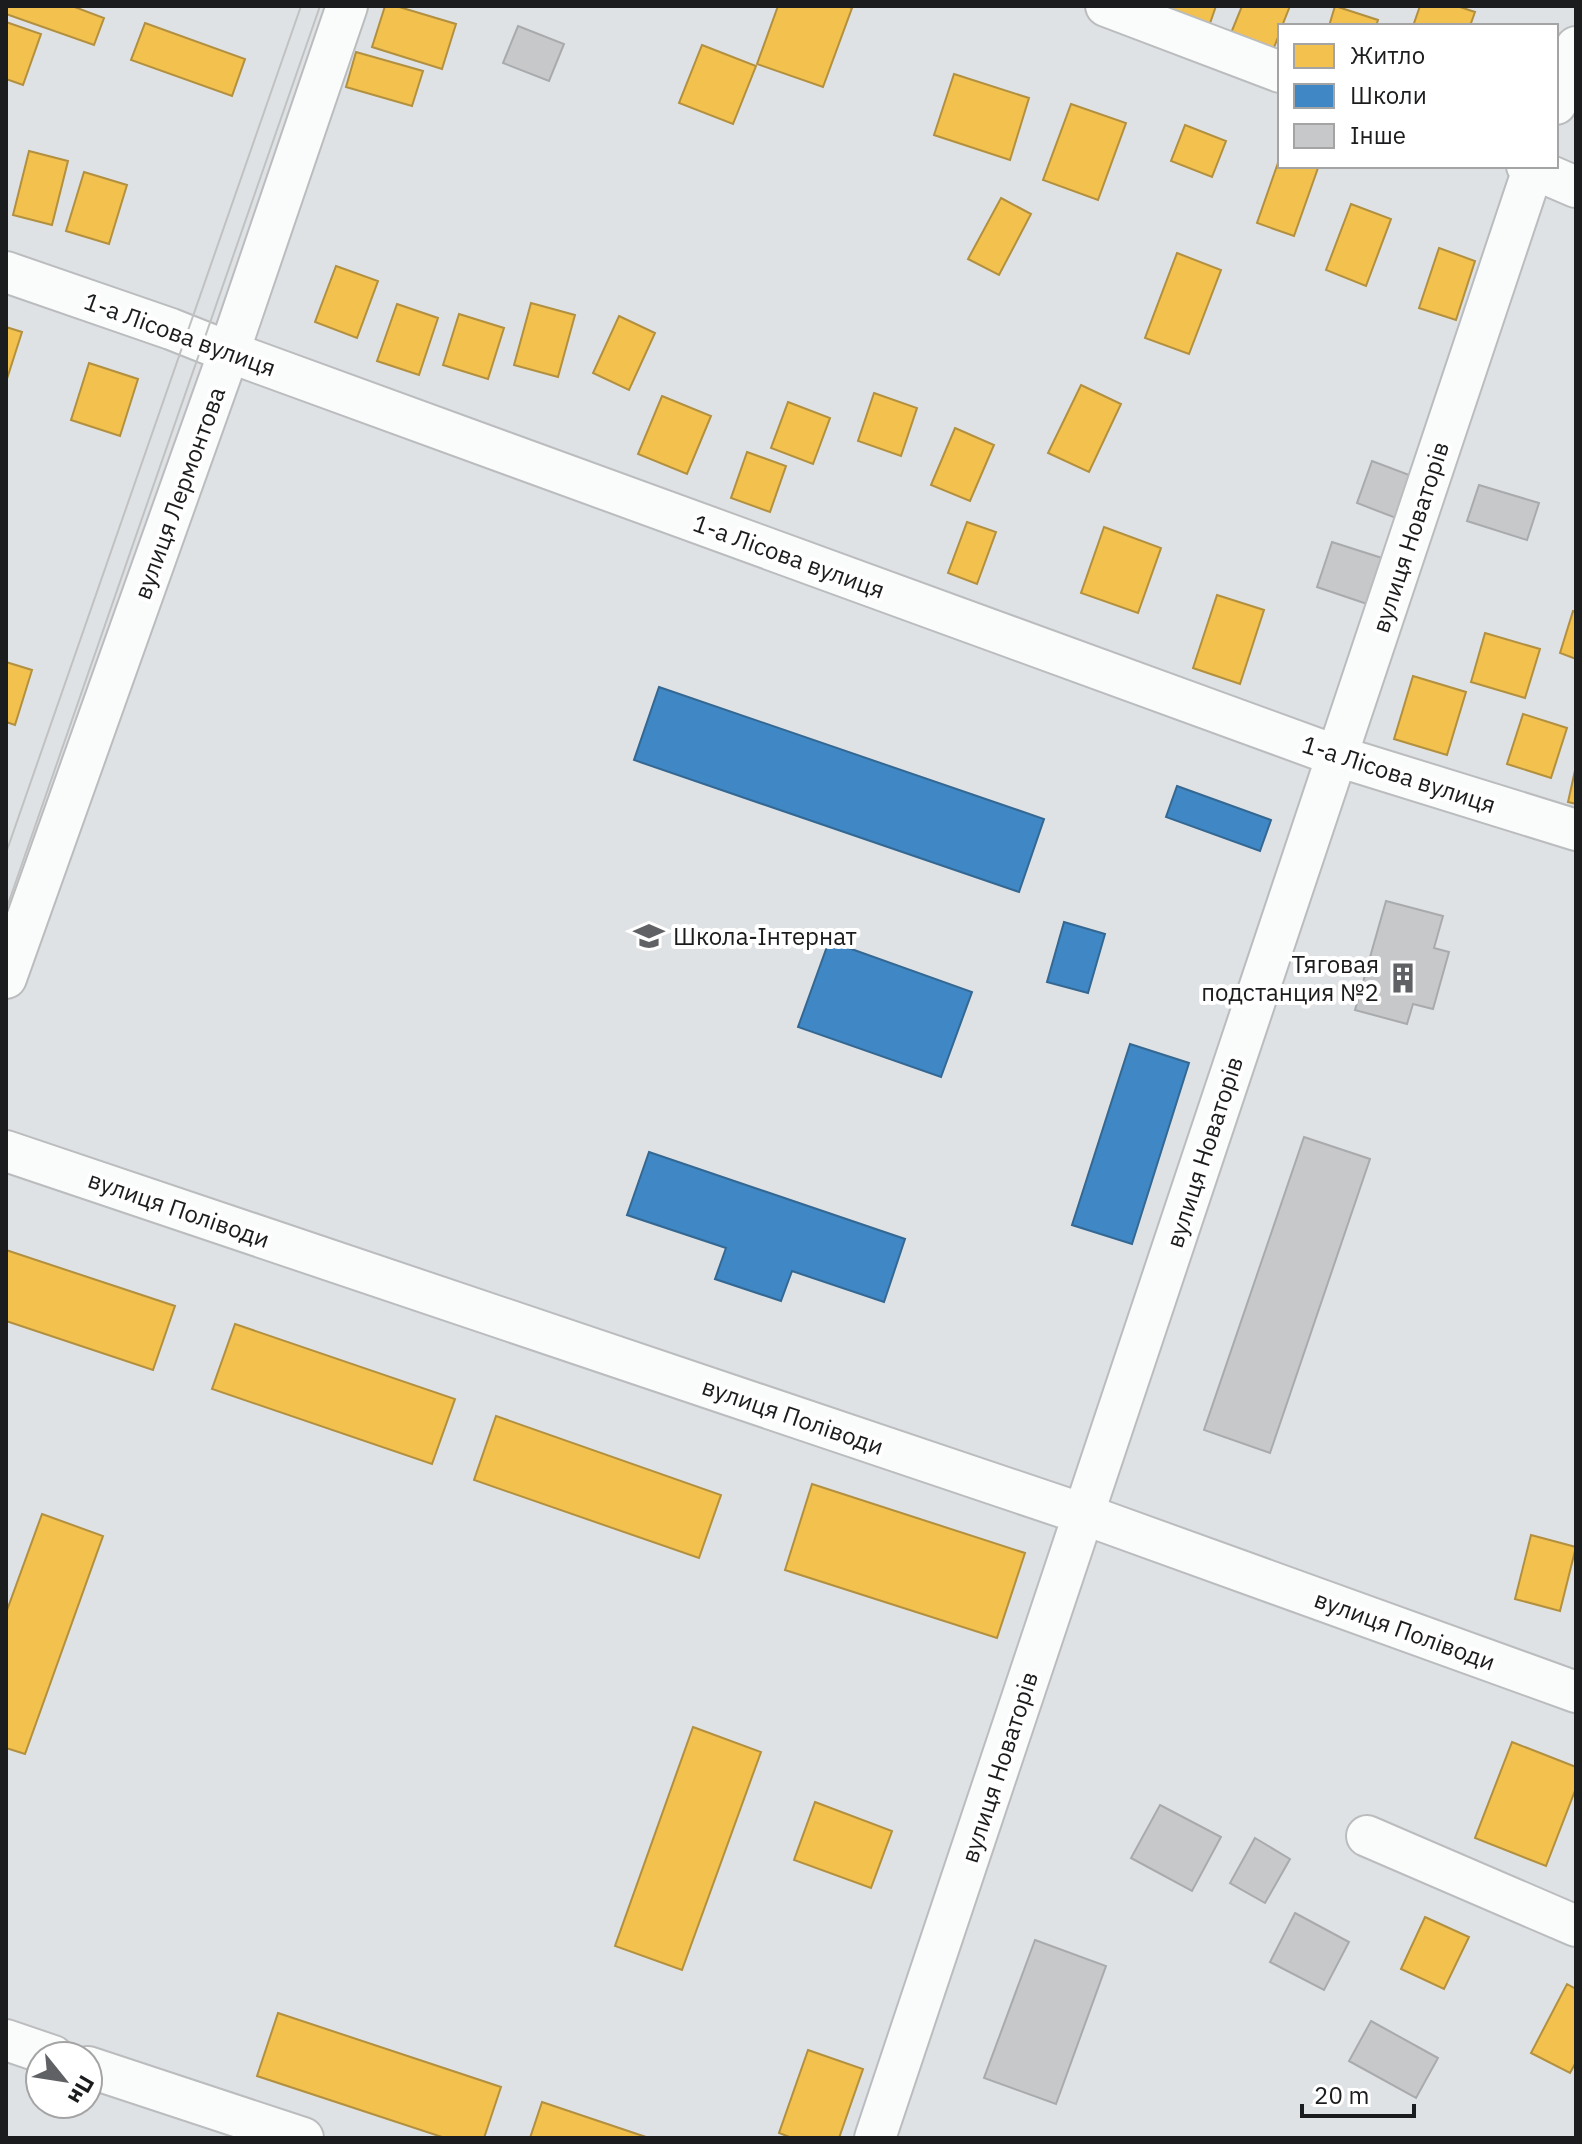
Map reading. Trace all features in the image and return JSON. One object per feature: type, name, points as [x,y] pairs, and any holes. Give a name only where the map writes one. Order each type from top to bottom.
[{"type":"street","name":"вулиця Лермонтова","points":[[6,978],[229,352],[347,6]]},
{"type":"street","points":[[1106,6],[1278,71]]},
{"type":"street","points":[[1558,98],[1576,47]]},
{"type":"street","name":"вулиця Новаторів","points":[[875,2138],[1532,168]]},
{"type":"street","points":[[1534,168],[1576,187]]},
{"type":"street","name":"1-а Лісова вулиця","points":[[6,272],[171,329],[1337,756],[1576,830]]},
{"type":"street","name":"вулиця Поліводи","points":[[6,1151],[1083,1514],[1576,1692]]},
{"type":"street","points":[[1367,1836],[1576,1926]]},
{"type":"street","points":[[104,2072],[303,2138]]},
{"type":"building: Житло","points":[[6,6],[72,6],[104,18],[94,45],[6,14]]},
{"type":"building: Житло","points":[[385,6],[396,6],[456,24],[442,69],[372,47]]},
{"type":"building: Житло","points":[[778,6],[852,8],[823,87],[757,64]]},
{"type":"building: Житло","points":[[1170,6],[1216,6],[1208,29],[1167,14]]},
{"type":"building: Житло","points":[[1242,6],[1290,6],[1283,24],[1278,24],[1278,37],[1273,50],[1231,33]]},
{"type":"building: Житло","points":[[1335,6],[1378,20],[1377,24],[1330,24]]},
{"type":"building: Житло","points":[[1420,6],[1457,6],[1475,12],[1471,24],[1414,24]]},
{"type":"building: Житло","points":[[6,22],[41,34],[23,85],[6,79]]},
{"type":"building: Житло","points":[[145,23],[245,59],[232,96],[131,60]]},
{"type":"building: Житло","points":[[702,45],[756,66],[733,124],[679,103]]},
{"type":"building: Житло","points":[[356,52],[423,71],[412,106],[346,87]]},
{"type":"building: Житло","points":[[954,74],[1029,98],[1010,160],[934,135]]},
{"type":"building: Житло","points":[[1071,104],[1126,123],[1098,200],[1043,180]]},
{"type":"building: Житло","points":[[1185,125],[1226,141],[1212,177],[1171,161]]},
{"type":"building: Житло","points":[[29,151],[68,161],[52,225],[13,215]]},
{"type":"building: Житло","points":[[1278,163],[1278,168],[1318,168],[1294,236],[1257,223]]},
{"type":"building: Житло","points":[[84,172],[127,185],[109,244],[66,231]]},
{"type":"building: Житло","points":[[1001,198],[1031,214],[999,275],[968,259]]},
{"type":"building: Житло","points":[[1351,204],[1391,219],[1366,286],[1326,270]]},
{"type":"building: Житло","points":[[1439,248],[1475,261],[1456,320],[1419,308]]},
{"type":"building: Житло","points":[[1177,253],[1221,270],[1189,354],[1145,338]]},
{"type":"building: Житло","points":[[336,266],[378,281],[357,338],[315,322]]},
{"type":"building: Житло","points":[[531,303],[575,315],[558,377],[514,365]]},
{"type":"building: Житло","points":[[397,304],[438,318],[419,375],[377,361]]},
{"type":"building: Житло","points":[[459,314],[504,328],[488,379],[443,365]]},
{"type":"building: Житло","points":[[619,316],[655,333],[629,390],[593,373]]},
{"type":"building: Житло","points":[[6,327],[22,332],[6,382]]},
{"type":"building: Житло","points":[[89,363],[138,379],[120,436],[71,420]]},
{"type":"building: Житло","points":[[1081,385],[1121,404],[1089,472],[1048,453]]},
{"type":"building: Житло","points":[[874,393],[917,408],[901,456],[858,441]]},
{"type":"building: Житло","points":[[662,396],[711,416],[687,474],[638,454]]},
{"type":"building: Житло","points":[[788,402],[830,418],[813,464],[771,448]]},
{"type":"building: Житло","points":[[955,428],[994,445],[970,501],[931,485]]},
{"type":"building: Житло","points":[[747,452],[786,466],[770,512],[731,498]]},
{"type":"building: Житло","points":[[967,522],[996,532],[977,584],[948,573]]},
{"type":"building: Житло","points":[[1104,527],[1161,548],[1138,613],[1081,593]]},
{"type":"building: Житло","points":[[1217,595],[1264,610],[1240,684],[1193,668]]},
{"type":"building: Житло","points":[[1573,611],[1576,612],[1576,659],[1560,653]]},
{"type":"building: Житло","points":[[1485,633],[1540,649],[1525,698],[1471,682]]},
{"type":"building: Житло","points":[[6,662],[32,670],[15,725],[6,722]]},
{"type":"building: Житло","points":[[1413,676],[1466,692],[1447,755],[1394,739]]},
{"type":"building: Житло","points":[[1523,714],[1567,728],[1551,778],[1507,764]]},
{"type":"building: Житло","points":[[1576,766],[1576,804],[1568,802]]},
{"type":"building: Житло","points":[[6,1250],[175,1306],[153,1370],[6,1321]]},
{"type":"building: Житло","points":[[235,1324],[455,1399],[432,1464],[212,1389]]},
{"type":"building: Житло","points":[[496,1416],[721,1495],[699,1558],[474,1480]]},
{"type":"building: Житло","points":[[812,1484],[1025,1553],[997,1638],[785,1570]]},
{"type":"building: Житло","points":[[42,1514],[103,1536],[25,1754],[6,1748],[6,1613]]},
{"type":"building: Житло","points":[[1531,1535],[1576,1547],[1560,1611],[1515,1599]]},
{"type":"building: Житло","points":[[693,1727],[761,1752],[682,1970],[615,1946]]},
{"type":"building: Житло","points":[[1512,1742],[1576,1767],[1576,1788],[1546,1866],[1475,1838]]},
{"type":"building: Житло","points":[[815,1802],[892,1831],[871,1888],[794,1860]]},
{"type":"building: Житло","points":[[1425,1917],[1469,1937],[1444,1989],[1401,1969]]},
{"type":"building: Житло","points":[[1567,1984],[1576,1989],[1576,2062],[1570,2073],[1531,2053]]},
{"type":"building: Житло","points":[[278,2013],[501,2087],[484,2138],[445,2138],[257,2076]]},
{"type":"building: Житло","points":[[808,2050],[863,2069],[839,2138],[792,2138],[779,2133]]},
{"type":"building: Житло","points":[[542,2102],[649,2138],[530,2138]]},
{"type":"building: Школи","points":[[659,687],[1044,819],[1019,892],[634,760]]},
{"type":"building: Школи","points":[[1177,786],[1271,820],[1260,851],[1166,817]]},
{"type":"building: Школи","points":[[1064,922],[1105,934],[1088,993],[1047,982]]},
{"type":"building: Школи","points":[[829,941],[972,992],[941,1077],[798,1027]]},
{"type":"building: Школи","points":[[1130,1044],[1189,1063],[1132,1244],[1072,1225]]},
{"type":"building: Школи","points":[[649,1152],[905,1239],[884,1302],[792,1271],[781,1301],[715,1279],[726,1248],[627,1215]]},
{"type":"building: Інше","points":[[518,26],[564,44],[549,81],[503,63]]},
{"type":"building: Інше","points":[[1372,461],[1412,476],[1396,518],[1357,503]]},
{"type":"building: Інше","points":[[1479,485],[1539,503],[1527,540],[1467,521]]},
{"type":"building: Інше","points":[[1332,542],[1382,558],[1367,604],[1317,587]]},
{"type":"building: Інше","name":"Тяговая подстанция №2","points":[[1386,901],[1443,916],[1434,948],[1449,952],[1433,1009],[1413,1004],[1407,1024],[1355,1010]]},
{"type":"building: Інше","points":[[1304,1137],[1370,1159],[1270,1453],[1204,1430]]},
{"type":"building: Інше","points":[[1160,1805],[1221,1837],[1192,1891],[1131,1858]]},
{"type":"building: Інше","points":[[1255,1838],[1290,1859],[1265,1903],[1230,1883]]},
{"type":"building: Інше","points":[[1295,1913],[1349,1942],[1324,1990],[1270,1962]]},
{"type":"building: Інше","points":[[1035,1940],[1106,1966],[1056,2104],[984,2078]]},
{"type":"building: Інше","points":[[1371,2021],[1438,2058],[1416,2098],[1349,2061]]},
{"type":"tram line","points":[[6,853],[301,6]]},
{"type":"tram line","points":[[6,910],[320,6]]},
{"type":"place","name":"Школа-Інтернат","points":[[649,936]]},
{"type":"place","name":"Тяговая подстанция №2","points":[[1403,978]]}]
